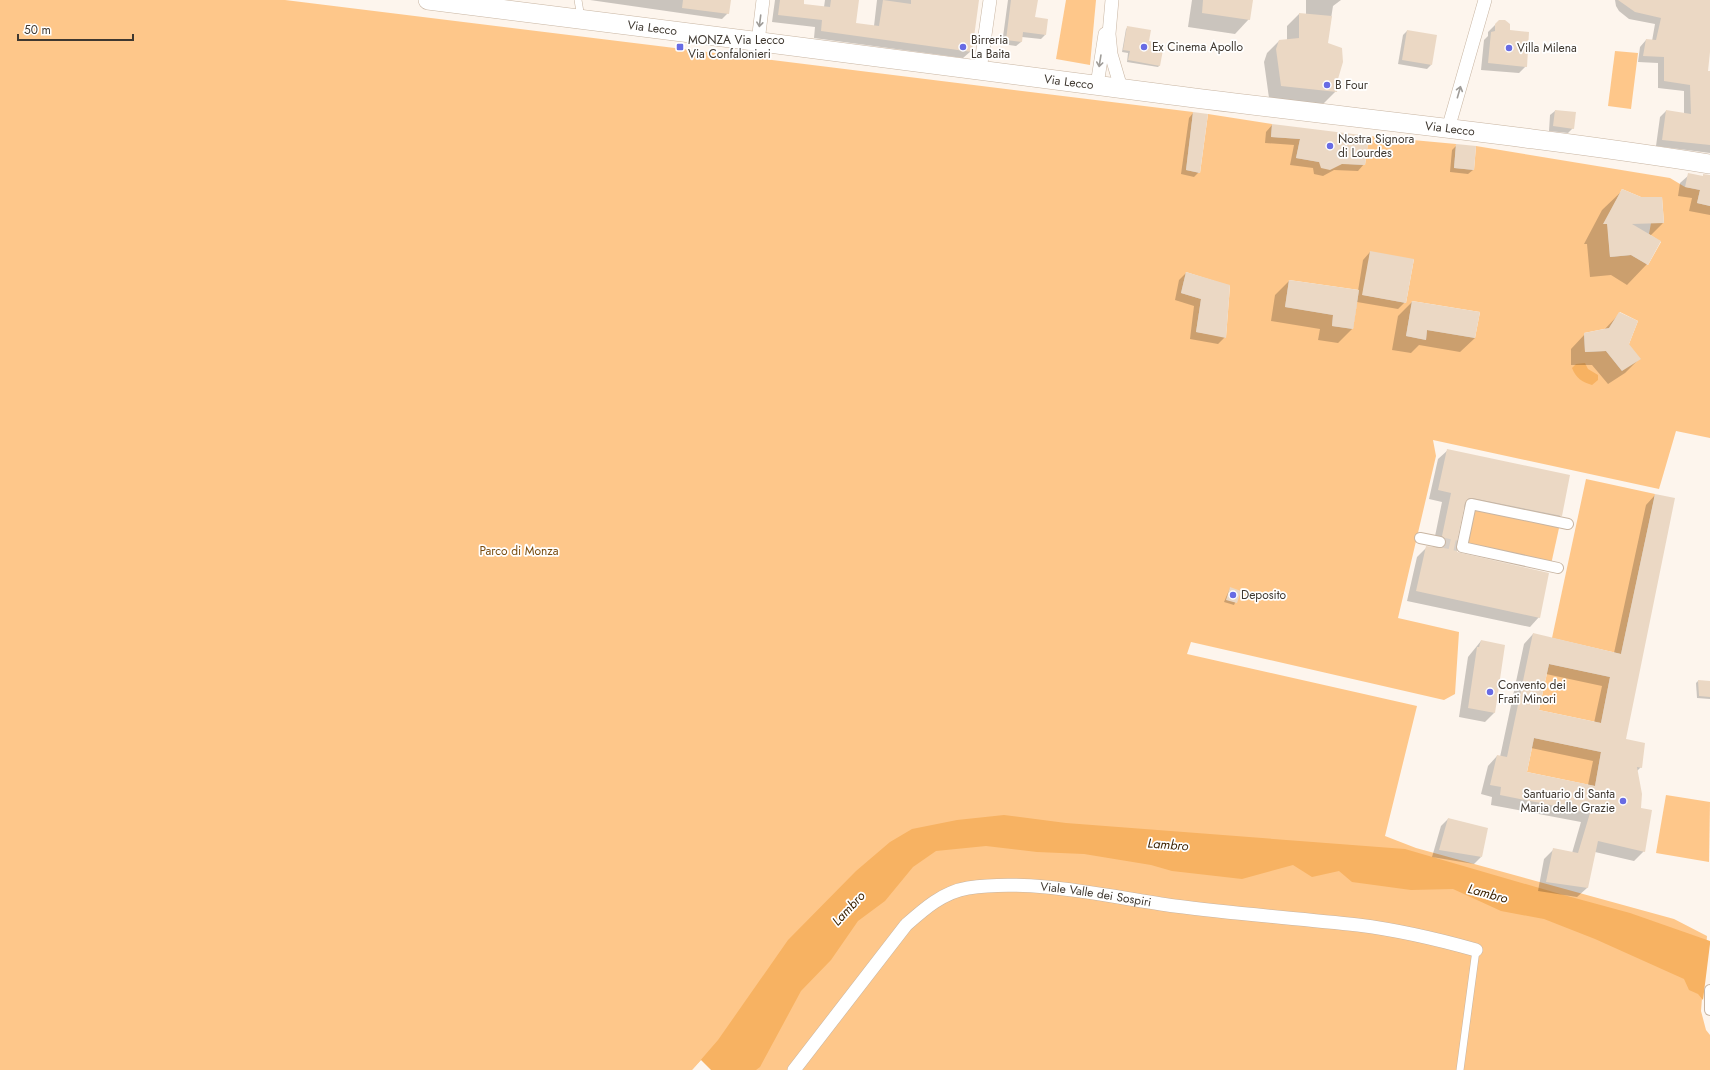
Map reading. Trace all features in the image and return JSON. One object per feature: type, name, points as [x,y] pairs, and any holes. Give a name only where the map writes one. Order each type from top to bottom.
[{"type":"main road","name":"Via Lecco","points":[[428,0],[490,3],[581,20],[1710,164]]},
{"type":"street","points":[[758,42],[763,0]]},
{"type":"street","points":[[980,70],[990,0]]},
{"type":"street","points":[[1448,130],[1485,0]]},
{"type":"street","points":[[1097,85],[1111,5]]},
{"type":"street","points":[[1111,5],[1109,34],[1111,54],[1121,88]]},
{"type":"street","points":[[1558,568],[1460,546],[1471,504],[1568,524]]},
{"type":"street","points":[[1420,538],[1440,542]]},
{"type":"street","name":"Viale Valle dei Sospiri","points":[[794,1070],[906,925],[926,907],[948,894],[967,888],[1024,885],[1175,906],[1359,925],[1435,939],[1476,950]]},
{"type":"street","points":[[1709,1005],[1710,990]]},
{"type":"lane","points":[[578,0],[581,20]]},
{"type":"lane","points":[[1460,1070],[1476,950]]},
{"type":"green space","name":"Parco di Monza","points":[[0,0],[285,0],[1193,112],[1186,170],[1200,173],[1208,114],[1272,124],[1271,137],[1300,139],[1296,158],[1319,162],[1341,146],[1348,164],[1365,165],[1369,136],[1456,144],[1454,168],[1474,170],[1476,146],[1670,178],[1685,187],[1700,190],[1697,203],[1710,206],[1710,438],[1676,431],[1659,489],[1433,440],[1436,456],[1398,618],[1459,632],[1455,694],[1444,700],[1191,642],[1187,654],[1417,706],[1385,836],[1416,848],[1674,919],[1707,936],[1701,1011],[1706,1030],[1710,1035],[1710,1070],[0,1070]],"holes":[[[1622,189],[1641,197],[1662,197],[1664,223],[1651,223],[1649,234],[1661,242],[1648,265],[1631,255],[1610,257],[1608,231],[1610,212]],[[1414,259],[1406,303],[1363,295]],[[1186,272],[1230,286],[1226,337],[1196,332],[1201,299],[1181,293]],[[1289,280],[1359,290],[1353,329],[1332,326],[1333,315],[1285,307]],[[1412,301],[1480,312],[1475,338],[1427,330],[1426,340],[1406,336]],[[1620,312],[1638,321],[1629,344],[1622,371],[1606,351],[1585,352],[1584,333],[1609,328]]]},
{"type":"green space","points":[[1066,0],[1096,0],[1090,65],[1056,59]]},
{"type":"green space","points":[[1615,51],[1638,53],[1631,109],[1608,106]]},
{"type":"green space","points":[[1586,479],[1655,494],[1621,654],[1552,638]]},
{"type":"green space","points":[[1468,500],[1561,519],[1550,569],[1457,550]]},
{"type":"green space","points":[[1549,664],[1610,677],[1601,723],[1539,710]]},
{"type":"green space","points":[[1534,738],[1601,752],[1595,786],[1527,772]]},
{"type":"green space","points":[[1666,795],[1710,802],[1709,862],[1656,853]]},
{"type":"water","points":[[1585,363],[1588,369],[1598,375],[1598,380],[1592,385],[1580,379],[1572,368],[1576,364]]},
{"type":"water","name":"Lambro","points":[[1004,815],[1066,823],[1405,849],[1630,913],[1710,941],[1710,1001],[1703,1000],[1698,994],[1689,990],[1684,979],[1595,939],[1544,919],[1501,911],[1453,889],[1411,890],[1352,882],[1339,871],[1312,877],[1293,865],[1242,879],[1172,871],[1151,865],[1084,854],[1037,852],[986,846],[936,851],[913,867],[885,901],[858,921],[831,960],[801,991],[760,1067],[756,1070],[692,1070],[718,1040],[788,940],[856,871],[890,842],[912,829],[957,820]]},
{"type":"pier","points":[[1710,944],[1710,1001],[1703,1000]]},
{"type":"pier","points":[[701,1060],[711,1070],[692,1070]]},
{"type":"building","points":[[683,0],[731,0],[729,14],[682,8]]},
{"type":"building","points":[[780,0],[804,0],[804,4],[830,7],[831,0],[859,0],[856,23],[879,26],[883,0],[911,4],[911,0],[979,0],[972,52],[821,31],[822,20],[778,15]]},
{"type":"building","points":[[1011,0],[1038,0],[1035,17],[1048,19],[1046,35],[1023,32],[1022,42],[1006,40]]},
{"type":"building","points":[[1203,0],[1253,0],[1250,20],[1202,13]]},
{"type":"building","points":[[1618,0],[1710,0],[1710,52],[1708,71],[1710,71],[1710,145],[1662,140],[1666,110],[1691,114],[1690,85],[1664,81],[1664,57],[1643,56],[1646,39],[1656,40],[1661,18],[1635,12]]},
{"type":"building","points":[[1299,13],[1332,16],[1328,43],[1342,48],[1343,62],[1338,79],[1337,92],[1281,86],[1276,49],[1279,40],[1299,38]]},
{"type":"building","name":"Villa Milena","points":[[1499,20],[1505,20],[1510,24],[1510,30],[1529,32],[1527,67],[1488,63],[1491,32],[1495,31],[1495,24]]},
{"type":"building","name":"Ex Cinema Apollo","points":[[1127,26],[1151,30],[1149,41],[1164,44],[1160,66],[1128,60],[1130,51],[1123,50]]},
{"type":"building","points":[[1407,30],[1437,35],[1432,65],[1402,60]]},
{"type":"building","points":[[1555,110],[1576,112],[1574,129],[1553,126]]},
{"type":"building","points":[[1193,112],[1208,114],[1200,173],[1186,170]]},
{"type":"building","points":[[1272,124],[1369,136],[1365,165],[1342,164],[1330,170],[1321,168],[1319,162],[1296,158],[1300,139],[1271,137]]},
{"type":"building","points":[[1456,144],[1476,146],[1474,170],[1454,168]]},
{"type":"building","points":[[1688,173],[1703,176],[1703,174],[1710,175],[1710,206],[1697,203],[1700,190],[1685,187]]},
{"type":"building","points":[[1622,189],[1641,197],[1662,197],[1664,223],[1632,224],[1661,241],[1648,265],[1631,255],[1610,257],[1607,224],[1603,224]]},
{"type":"building","points":[[1370,251],[1414,259],[1406,303],[1362,295]]},
{"type":"building","points":[[1186,272],[1230,285],[1226,338],[1196,332],[1201,299],[1181,293]]},
{"type":"building","points":[[1289,280],[1359,290],[1353,329],[1332,326],[1333,315],[1285,307]]},
{"type":"building","points":[[1412,301],[1480,312],[1475,338],[1427,330],[1426,340],[1406,336]]},
{"type":"building","points":[[1619,312],[1638,321],[1629,344],[1641,359],[1622,371],[1606,351],[1585,352],[1584,333],[1609,328]]},
{"type":"building","points":[[1447,449],[1570,475],[1562,516],[1472,498],[1469,498],[1465,503],[1456,546],[1457,552],[1549,573],[1540,618],[1416,591],[1426,546],[1442,548],[1446,544],[1446,540],[1442,536],[1451,493],[1438,490]]},
{"type":"building","name":"Convento dei Frati Minori","points":[[1655,494],[1675,498],[1626,739],[1645,743],[1642,768],[1637,767],[1642,794],[1641,808],[1652,810],[1645,852],[1598,841],[1588,888],[1546,882],[1553,848],[1578,853],[1590,813],[1500,795],[1501,787],[1490,785],[1497,755],[1507,757],[1533,633],[1621,654]],"holes":[[[1549,664],[1610,677],[1601,723],[1539,710]],[[1534,738],[1601,752],[1595,786],[1527,772]]]},
{"type":"building","name":"Deposito","points":[[1230,587],[1241,591],[1237,603],[1226,600]]},
{"type":"building","points":[[1481,640],[1505,645],[1495,713],[1468,708],[1477,647],[1479,647]]},
{"type":"building","points":[[1698,680],[1710,681],[1710,697],[1699,696]]},
{"type":"building","points":[[1448,818],[1488,828],[1482,857],[1439,850]]},
{"type":"tunnel","points":[[1440,542],[1458,546]]},
{"type":"place","name":"MONZA Via Lecco Via Confalonieri","points":[[680,47]]},
{"type":"place","name":"Birreria La Baita","points":[[963,47]]},
{"type":"place","name":"Ex Cinema Apollo","points":[[1144,47]]},
{"type":"place","name":"Villa Milena","points":[[1509,48]]},
{"type":"place","name":"B Four","points":[[1327,85]]},
{"type":"place","name":"Nostra Signora di Lourdes","points":[[1330,146]]},
{"type":"place","name":"Deposito","points":[[1233,595]]},
{"type":"place","name":"Convento dei Frati Minori","points":[[1490,692]]},
{"type":"place","name":"Santuario di Santa Maria delle Grazie","points":[[1623,801]]}]
